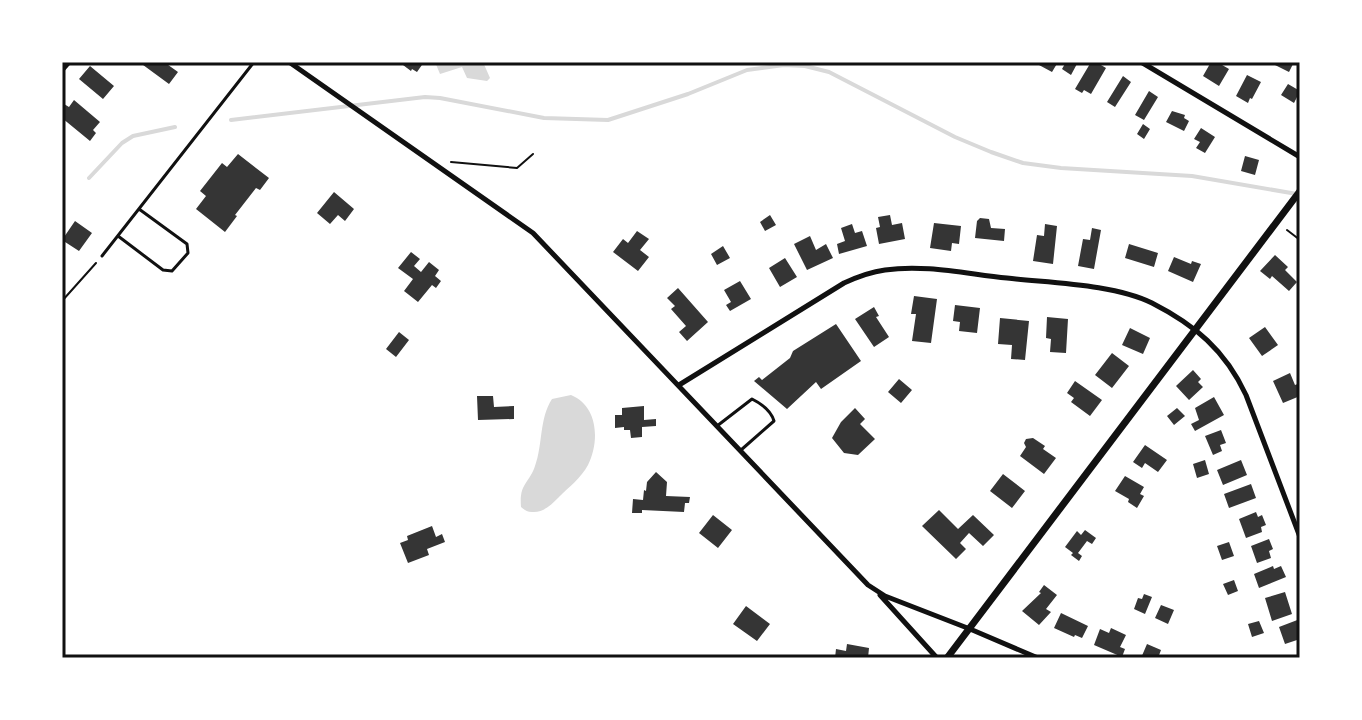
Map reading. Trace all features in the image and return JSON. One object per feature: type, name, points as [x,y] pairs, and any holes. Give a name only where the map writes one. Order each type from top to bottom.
[{"type":"street","points":[[62,70],[69,62]]},
{"type":"street","points":[[289,62],[533,233],[861,579],[885,596],[1038,658]]},
{"type":"street","points":[[1141,62],[1300,157]]},
{"type":"street","points":[[947,658],[1300,191]]},
{"type":"street","points":[[678,385],[844,283],[884,270],[918,268],[1113,290],[1151,303],[1195,329],[1214,345],[1238,378],[1300,537]]},
{"type":"street","points":[[877,591],[937,658]]},
{"type":"lane","points":[[102,256],[254,62]]},
{"type":"lane","points":[[118,236],[163,270],[172,271],[188,253],[187,244],[139,209]]},
{"type":"lane","points":[[717,426],[752,399],[761,403],[774,421],[740,451]]},
{"type":"path","points":[[451,162],[517,168],[533,154]]},
{"type":"path","points":[[1287,230],[1300,240]]},
{"type":"path","points":[[62,301],[102,256]]},
{"type":"shaded area","points":[[435,62],[483,62],[490,78],[487,81],[467,78],[462,67],[440,74]]},
{"type":"shaded area","points":[[571,395],[587,407],[591,416],[595,435],[592,456],[582,474],[553,503],[540,511],[527,511],[521,507],[523,488],[535,466],[548,407],[552,399]]},
{"type":"building","points":[[139,62],[164,62],[178,72],[169,84]]},
{"type":"building","points":[[399,62],[424,62],[417,72]]},
{"type":"building","points":[[1041,62],[1058,62],[1052,72],[1039,65]]},
{"type":"building","points":[[1066,62],[1078,62],[1071,75],[1062,69]]},
{"type":"building","points":[[1091,62],[1106,68],[1091,94],[1084,90],[1082,93],[1075,89]]},
{"type":"building","points":[[1211,62],[1229,69],[1219,86],[1203,76]]},
{"type":"building","points":[[1269,62],[1294,62],[1289,72]]},
{"type":"building","points":[[90,66],[114,86],[103,99],[79,79]]},
{"type":"building","points":[[1247,75],[1261,82],[1248,103],[1236,96]]},
{"type":"building","points":[[1123,76],[1131,82],[1115,107],[1107,102]]},
{"type":"building","points":[[1288,84],[1300,91],[1294,103],[1281,95]]},
{"type":"building","points":[[1149,91],[1158,97],[1144,120],[1135,115]]},
{"type":"building","points":[[74,100],[100,122],[93,130],[96,133],[90,141],[62,118],[64,104],[69,107]]},
{"type":"building","points":[[1172,111],[1185,115],[1184,118],[1189,121],[1184,131],[1166,122]]},
{"type":"building","points":[[1143,124],[1150,129],[1144,139],[1137,134]]},
{"type":"building","points":[[1201,128],[1215,137],[1205,153],[1196,148],[1200,142],[1194,139]]},
{"type":"building","points":[[238,154],[269,178],[260,190],[256,188],[225,232],[196,209],[206,196],[200,191],[222,163],[227,167]]},
{"type":"building","points":[[1245,156],[1259,160],[1255,175],[1241,171]]},
{"type":"building","points":[[334,192],[354,209],[345,221],[338,215],[330,224],[317,213]]},
{"type":"building","points":[[770,215],[776,225],[765,231],[760,222]]},
{"type":"building","points":[[890,215],[892,225],[902,223],[905,239],[879,244],[876,228],[880,227],[878,217]]},
{"type":"building","points":[[980,218],[989,219],[991,228],[1005,229],[1004,241],[975,238]]},
{"type":"building","points":[[75,221],[92,233],[79,251],[62,240]]},
{"type":"building","points":[[934,223],[961,226],[959,244],[952,243],[951,251],[930,248]]},
{"type":"building","points":[[852,224],[855,233],[862,231],[867,246],[839,254],[837,244],[845,241],[841,228]]},
{"type":"building","points":[[1045,224],[1057,226],[1053,264],[1033,261],[1037,235],[1044,236]]},
{"type":"building","points":[[1092,228],[1101,230],[1094,269],[1078,266],[1083,239],[1090,240]]},
{"type":"building","points":[[637,231],[649,239],[640,250],[649,257],[638,271],[613,252],[623,239],[628,243]]},
{"type":"building","points":[[810,236],[816,250],[826,244],[833,258],[807,270],[794,244]]},
{"type":"building","points":[[1129,244],[1158,253],[1154,267],[1125,258]]},
{"type":"building","points":[[723,246],[730,258],[717,265],[711,254]]},
{"type":"building","points":[[411,252],[420,259],[414,266],[421,272],[429,262],[439,270],[435,276],[441,281],[436,288],[432,285],[418,302],[404,291],[413,279],[398,268]]},
{"type":"building","points":[[1275,255],[1288,267],[1285,270],[1297,282],[1289,291],[1272,276],[1270,279],[1260,271]]},
{"type":"building","points":[[1174,257],[1191,264],[1192,261],[1201,264],[1193,282],[1168,271]]},
{"type":"building","points":[[785,258],[797,277],[780,287],[769,268]]},
{"type":"building","points":[[740,281],[751,299],[730,311],[726,305],[731,302],[724,290]]},
{"type":"building","points":[[678,288],[708,322],[687,341],[679,332],[686,326],[671,309],[675,306],[667,298]]},
{"type":"building","points":[[914,296],[937,299],[931,343],[912,341],[916,314],[911,314]]},
{"type":"building","points":[[955,305],[980,308],[977,333],[959,331],[960,322],[953,321]]},
{"type":"building","points":[[874,307],[879,316],[876,317],[889,337],[874,347],[855,319]]},
{"type":"building","points":[[1047,317],[1068,319],[1066,353],[1050,352],[1051,339],[1046,338]]},
{"type":"building","points":[[1000,318],[1029,321],[1025,360],[1011,359],[1012,345],[998,344]]},
{"type":"building","points":[[836,324],[861,361],[821,389],[816,382],[787,409],[754,381],[759,377],[762,380],[790,358],[793,351]]},
{"type":"building","points":[[1265,327],[1278,345],[1262,356],[1249,338]]},
{"type":"building","points":[[1130,328],[1150,338],[1143,354],[1122,345]]},
{"type":"building","points":[[399,332],[409,340],[396,357],[386,349]]},
{"type":"building","points":[[1112,353],[1129,366],[1112,388],[1095,375]]},
{"type":"building","points":[[1193,370],[1203,387],[1189,400],[1176,386]]},
{"type":"building","points":[[1290,373],[1295,385],[1300,383],[1300,396],[1283,403],[1273,381]]},
{"type":"building","points":[[899,379],[912,390],[901,403],[888,392]]},
{"type":"building","points":[[1075,381],[1102,400],[1090,416],[1071,402],[1074,398],[1067,393]]},
{"type":"building","points":[[477,396],[493,396],[494,407],[514,406],[514,419],[478,420]]},
{"type":"building","points":[[1214,397],[1224,415],[1195,431],[1191,424],[1199,420],[1195,408]]},
{"type":"building","points":[[644,406],[644,420],[656,419],[656,426],[642,427],[642,437],[631,438],[630,430],[615,428],[615,415],[622,415],[622,408]]},
{"type":"building","points":[[855,408],[865,419],[860,424],[875,439],[858,455],[844,453],[832,438],[841,422]]},
{"type":"building","points":[[1177,408],[1185,416],[1174,425],[1167,416]]},
{"type":"building","points":[[1221,430],[1226,443],[1220,445],[1222,451],[1213,455],[1205,436]]},
{"type":"building","points":[[1033,438],[1056,458],[1044,474],[1020,456],[1026,447],[1026,439]]},
{"type":"building","points":[[1145,445],[1167,460],[1158,472],[1145,463],[1142,468],[1133,462]]},
{"type":"building","points":[[1205,460],[1209,474],[1197,478],[1193,464]]},
{"type":"building","points":[[1241,460],[1247,475],[1223,485],[1217,470]]},
{"type":"building","points":[[656,472],[667,482],[666,496],[690,497],[689,503],[685,503],[684,512],[642,510],[642,513],[632,513],[633,499],[643,500],[647,482]]},
{"type":"building","points":[[1003,474],[1025,491],[1012,508],[990,491]]},
{"type":"building","points":[[1125,476],[1144,487],[1140,494],[1144,496],[1137,508],[1115,491]]},
{"type":"building","points":[[1251,484],[1256,498],[1229,508],[1224,494]]},
{"type":"building","points":[[939,510],[958,529],[973,515],[994,535],[983,546],[969,533],[960,543],[966,549],[956,559],[922,526]]},
{"type":"building","points":[[1256,512],[1258,517],[1262,515],[1266,525],[1261,527],[1262,532],[1246,538],[1239,519]]},
{"type":"building","points":[[713,515],[732,530],[718,548],[699,533]]},
{"type":"building","points":[[432,526],[436,537],[442,534],[445,542],[427,549],[429,555],[408,563],[400,543],[408,540],[407,536]]},
{"type":"building","points":[[1085,530],[1096,538],[1092,544],[1087,541],[1078,553],[1082,556],[1079,561],[1065,547],[1077,531],[1081,535]]},
{"type":"building","points":[[1269,539],[1273,549],[1269,551],[1271,558],[1257,563],[1251,546]]},
{"type":"building","points":[[1229,542],[1234,556],[1222,560],[1217,546]]},
{"type":"building","points":[[1273,566],[1274,569],[1281,566],[1286,577],[1259,588],[1254,574]]},
{"type":"building","points":[[1234,580],[1238,591],[1228,595],[1223,584]]},
{"type":"building","points":[[1044,585],[1057,595],[1046,609],[1051,612],[1039,625],[1022,611],[1041,593]]},
{"type":"building","points":[[1285,592],[1292,614],[1272,621],[1265,598]]},
{"type":"building","points":[[1144,594],[1152,597],[1145,614],[1134,609],[1138,598],[1142,599]]},
{"type":"building","points":[[1161,605],[1174,610],[1168,624],[1155,618]]},
{"type":"building","points":[[746,606],[770,624],[757,641],[733,624]]},
{"type":"building","points":[[1061,613],[1088,626],[1082,638],[1054,628]]},
{"type":"building","points":[[1300,619],[1300,639],[1285,644],[1279,627]]},
{"type":"building","points":[[1259,621],[1264,633],[1252,637],[1248,624]]},
{"type":"building","points":[[1111,628],[1126,635],[1120,647],[1125,649],[1122,657],[1094,645],[1100,629],[1109,633]]},
{"type":"building","points":[[847,644],[869,648],[868,658],[835,658],[836,649],[846,651]]},
{"type":"building","points":[[1147,644],[1161,650],[1158,658],[1141,658]]},
{"type":"waterway","points":[[231,120],[425,97],[544,118],[608,120],[688,94],[747,70],[784,65],[805,66],[829,72],[955,137],[1023,163],[1192,176],[1297,194]]},
{"type":"waterway","points":[[89,178],[122,143],[133,136],[175,127]]}]
